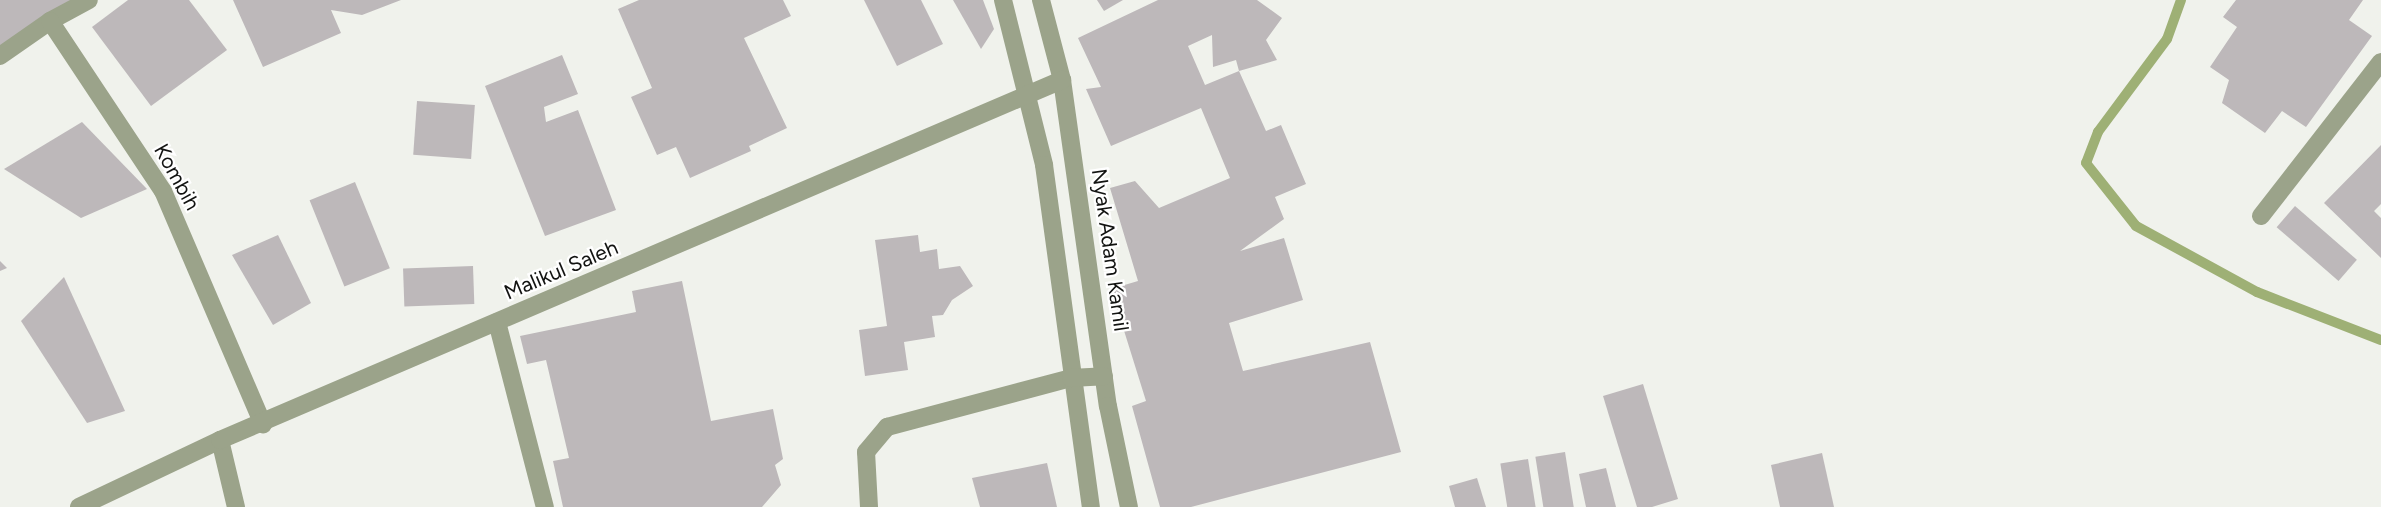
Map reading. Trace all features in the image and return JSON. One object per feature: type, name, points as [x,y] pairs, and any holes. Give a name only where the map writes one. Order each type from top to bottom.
[{"type":"street","points":[[0,56],[50,21],[89,0]]},
{"type":"street","points":[[1003,0],[1044,165],[1071,378],[1091,507]]},
{"type":"street","name":"Nyak Adam Kamil","points":[[1041,0],[1062,80],[1104,376],[1129,507]]},
{"type":"street","name":"Kombih","points":[[50,21],[163,191],[263,424]]},
{"type":"street","points":[[2261,216],[2381,62]]},
{"type":"street","name":"Malikul Saleh","points":[[79,507],[220,440],[263,424],[1062,80]]},
{"type":"street","points":[[497,322],[545,507]]},
{"type":"street","points":[[869,507],[866,452],[887,428],[1071,378],[1104,376]]},
{"type":"street","points":[[220,440],[236,507]]},
{"type":"building","points":[[0,0],[89,0],[0,65]]},
{"type":"building","points":[[128,0],[189,0],[227,50],[151,106],[92,27]]},
{"type":"building","points":[[233,0],[401,0],[362,15],[331,10],[341,33],[263,67]]},
{"type":"building","points":[[639,0],[783,0],[791,16],[744,38],[787,128],[749,146],[751,151],[690,178],[676,147],[657,155],[631,97],[652,88],[618,9]]},
{"type":"building","points":[[864,0],[921,0],[943,44],[897,66]]},
{"type":"building","points":[[953,0],[983,0],[994,29],[981,49]]},
{"type":"building","points":[[1097,0],[1123,0],[1104,11]]},
{"type":"building","points":[[1158,0],[1257,0],[1282,18],[1266,40],[1277,60],[1239,71],[1266,131],[1281,125],[1306,184],[1275,197],[1284,219],[1240,251],[1284,238],[1303,300],[1229,323],[1243,371],[1370,342],[1401,452],[1191,507],[1160,507],[1132,406],[1146,401],[1111,289],[1138,281],[1110,188],[1135,181],[1159,208],[1230,178],[1201,108],[1111,146],[1086,89],[1101,87],[1078,38]],"holes":[[[1212,35],[1213,67],[1236,60],[1239,71],[1205,85],[1188,46]]]},
{"type":"building","points":[[2236,0],[2363,0],[2349,20],[2372,36],[2306,127],[2282,111],[2265,133],[2222,103],[2229,80],[2210,67],[2237,27],[2223,17]]},
{"type":"building","points":[[562,55],[578,94],[544,107],[546,122],[578,110],[616,210],[545,236],[485,86]]},
{"type":"building","points":[[417,101],[475,105],[471,159],[413,155]]},
{"type":"building","points":[[82,122],[147,189],[81,218],[4,169]]},
{"type":"building","points":[[2381,145],[2381,204],[2374,211],[2381,218],[2381,258],[2324,203]]},
{"type":"building","points":[[355,182],[390,268],[344,287],[310,200]]},
{"type":"building","points":[[2295,206],[2357,260],[2339,281],[2277,227]]},
{"type":"building","points":[[278,235],[311,303],[273,325],[232,255]]},
{"type":"building","points":[[918,235],[920,252],[937,249],[939,269],[960,266],[973,286],[952,300],[943,315],[932,316],[935,337],[904,342],[908,370],[865,376],[859,330],[887,326],[875,240]]},
{"type":"building","points":[[0,261],[7,268],[0,271]]},
{"type":"building","points":[[473,266],[474,304],[404,306],[403,268]]},
{"type":"building","points":[[64,277],[125,411],[87,423],[21,321]]},
{"type":"building","points":[[682,281],[711,421],[773,409],[783,459],[775,465],[781,485],[762,507],[563,507],[553,461],[569,458],[546,360],[527,364],[520,336],[636,312],[632,291]]},
{"type":"building","points":[[1643,384],[1678,499],[1652,507],[1637,507],[1603,396]]},
{"type":"building","points":[[1565,452],[1574,507],[1543,507],[1535,457]]},
{"type":"building","points":[[1822,453],[1834,507],[1780,507],[1771,465]]},
{"type":"building","points":[[1528,459],[1536,507],[1507,507],[1500,463]]},
{"type":"building","points":[[1047,463],[1057,507],[980,507],[972,478]]},
{"type":"building","points":[[1606,468],[1616,507],[1586,507],[1579,474]]},
{"type":"building","points":[[1477,478],[1486,507],[1455,507],[1449,486]]},
{"type":"waterway","points":[[2181,0],[2167,39],[2098,132],[2086,163],[2136,226],[2257,292],[2381,340]]}]
